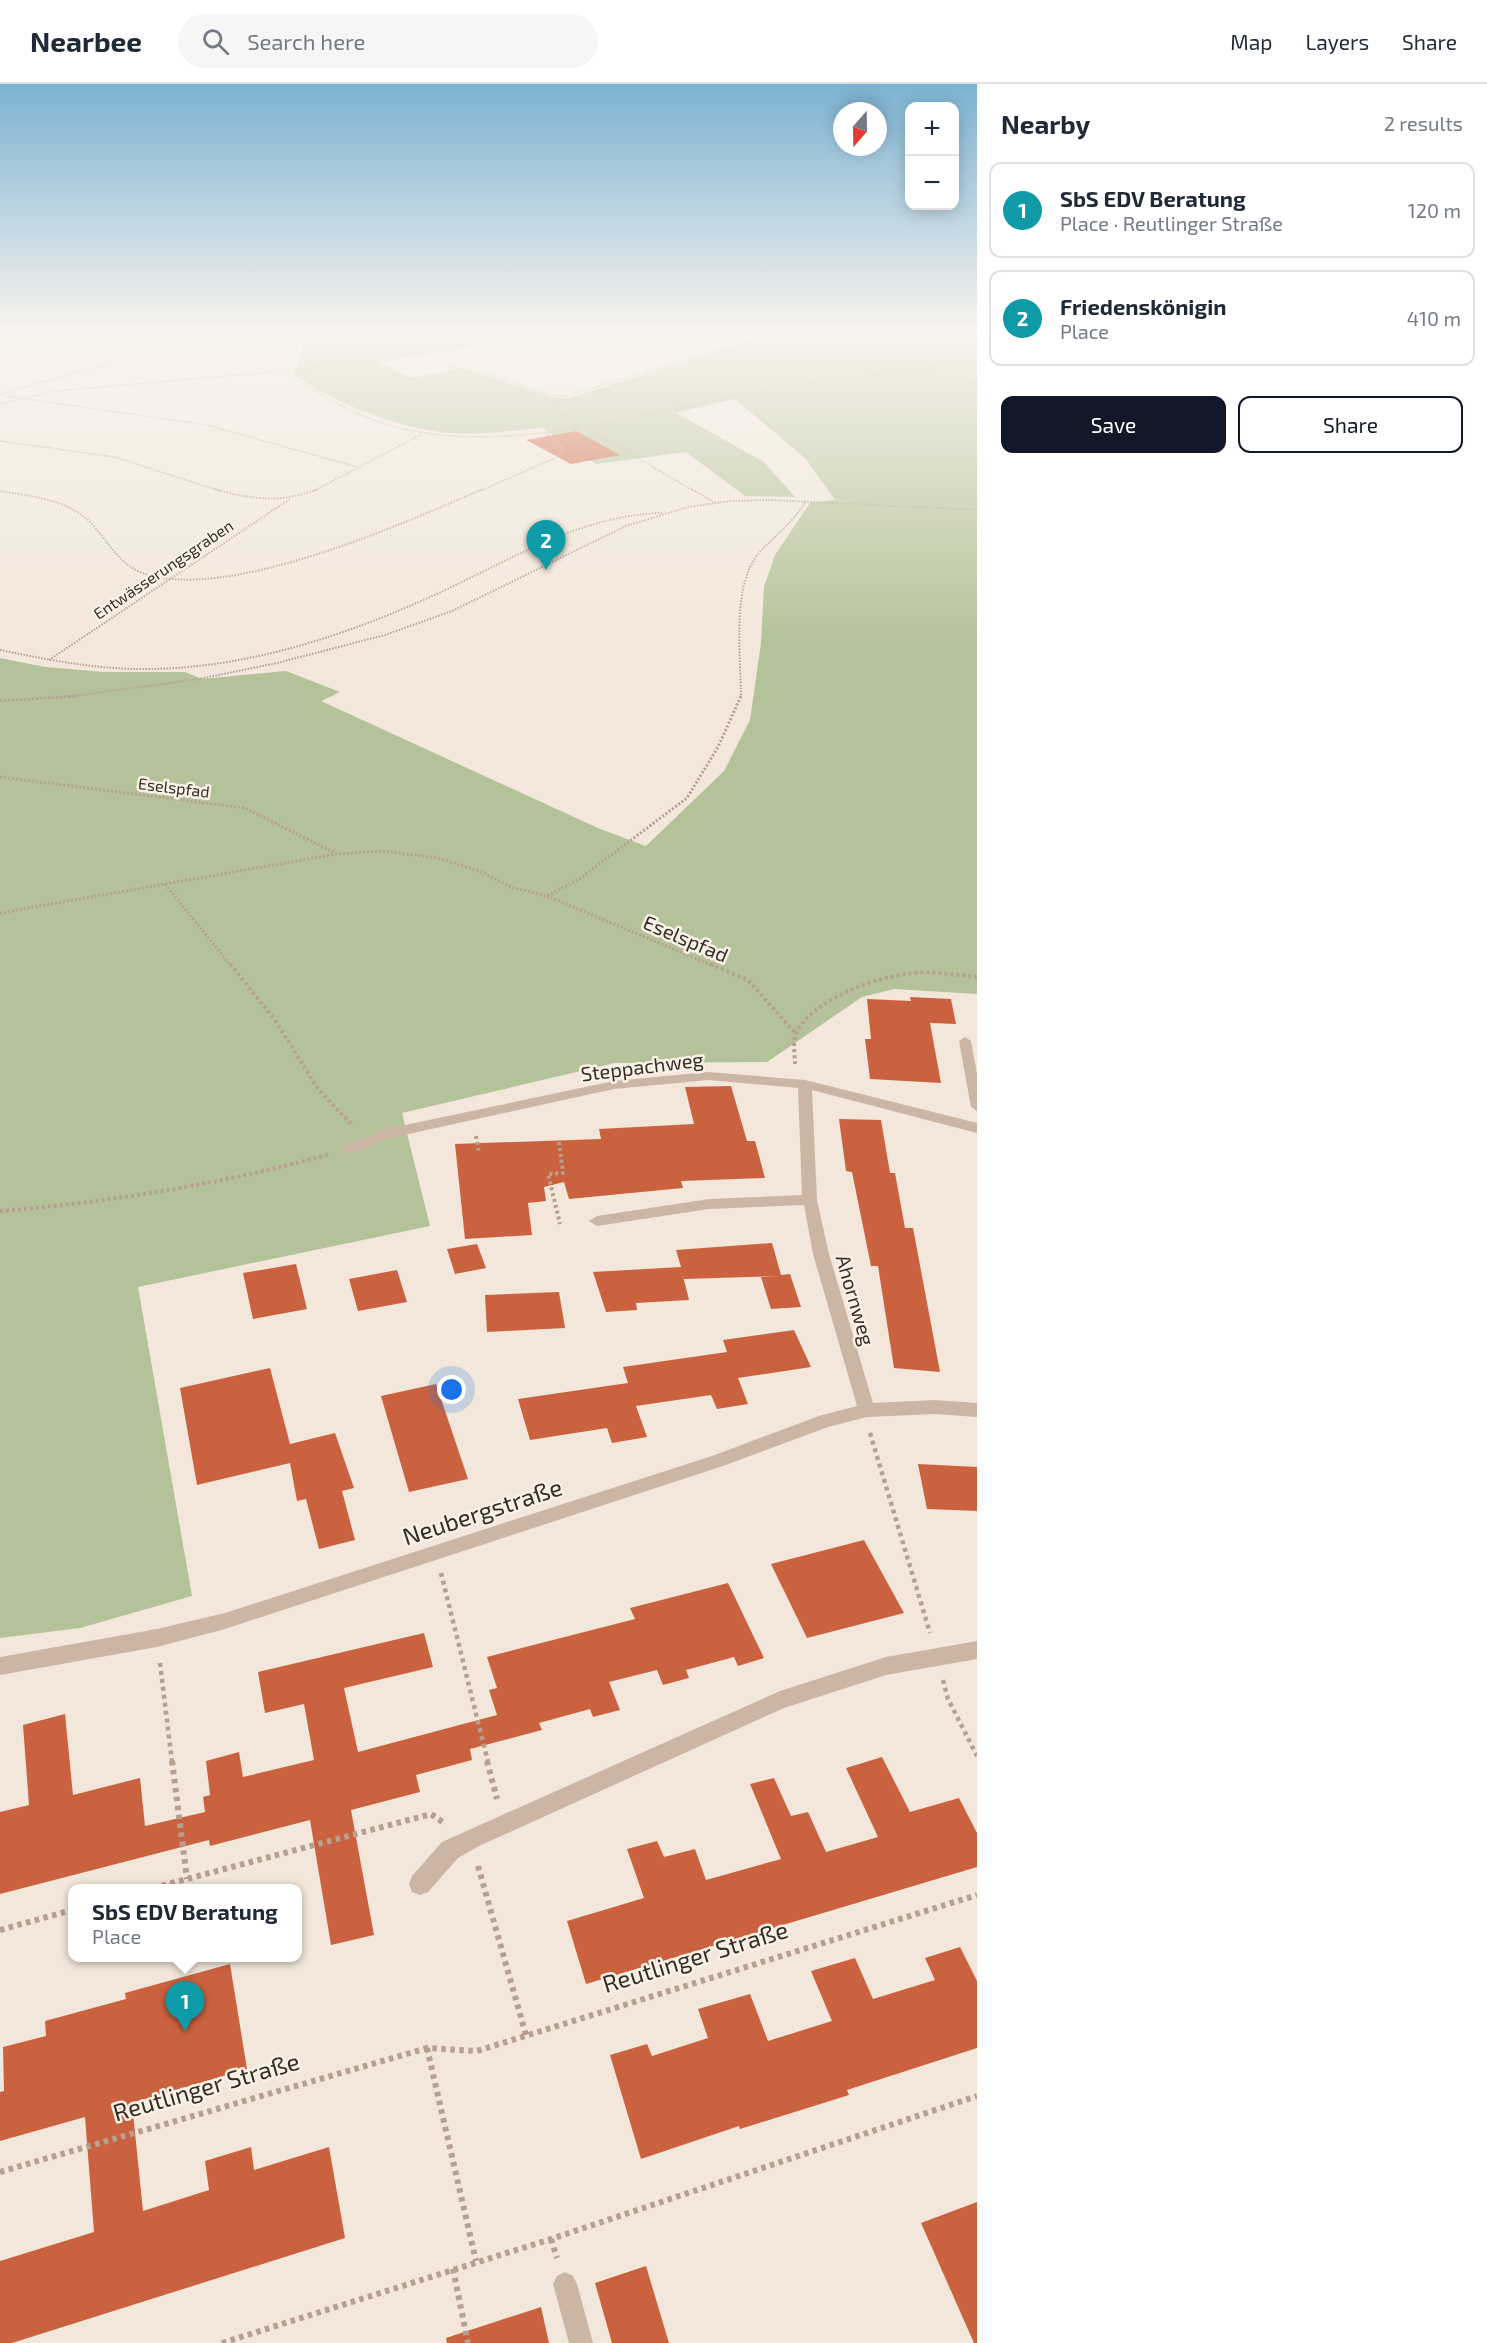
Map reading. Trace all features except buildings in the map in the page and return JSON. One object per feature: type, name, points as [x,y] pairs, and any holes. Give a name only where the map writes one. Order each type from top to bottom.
[{"type":"street","name":"Steppachweg","points":[[349,1149],[370,1140],[474,1115],[647,1080],[708,1076],[800,1083],[977,1128]]},
{"type":"street","name":"Ahornweg","points":[[800,1083],[810,1200],[821,1254],[865,1411]]},
{"type":"street","points":[[597,1221],[709,1204],[810,1200]]},
{"type":"street","name":"Neubergstraße","points":[[0,1666],[157,1638],[225,1621],[717,1461],[825,1421],[865,1411],[935,1407],[977,1410]]},
{"type":"street","points":[[420,1884],[450,1850],[471,1839],[780,1700],[886,1666],[977,1650]]},
{"type":"lane","points":[[965,1041],[977,1107]]},
{"type":"lane","points":[[565,2284],[581,2343]]},
{"type":"path","points":[[244,435],[358,468]]},
{"type":"path","points":[[0,441],[102,454],[134,461],[240,496],[273,499],[291,498],[309,493],[419,435]]},
{"type":"path","points":[[462,435],[506,435]]},
{"type":"path","points":[[0,491],[58,503],[83,515],[126,563],[139,571],[171,578],[219,579],[268,568],[363,537],[473,494],[555,458],[564,448],[549,435]]},
{"type":"path","points":[[601,435],[716,503]]},
{"type":"path","name":"Entwässerungsgraben","points":[[48,660],[291,498]]},
{"type":"path","points":[[546,896],[578,880],[687,798],[718,747],[741,698],[741,590],[758,554],[793,522],[806,501]]},
{"type":"path","points":[[0,701],[44,700],[192,681],[333,649],[417,625],[454,610],[535,572],[607,533],[664,513],[716,503],[806,501],[977,510]]},
{"type":"path","points":[[0,650],[48,660],[153,669],[256,657],[371,622],[560,537],[615,517],[643,510],[664,513]]},
{"type":"path","name":"Eselspfad","points":[[0,777],[245,808],[336,854]]},
{"type":"path","name":"Eselspfad","points":[[0,913],[336,854],[383,851],[438,858],[479,871],[511,887],[546,896],[748,980],[796,1034]]},
{"type":"path","points":[[164,884],[275,1020],[318,1089],[341,1116],[370,1140]]},
{"type":"path","points":[[800,1083],[796,1034],[805,1018],[821,1006],[882,979],[904,974],[931,973],[977,977]]},
{"type":"path","points":[[559,1142],[562,1173],[548,1174],[560,1224]]},
{"type":"path","points":[[0,1211],[154,1192],[298,1164],[349,1149]]},
{"type":"path","points":[[865,1411],[948,1699],[977,1756]]},
{"type":"path","points":[[436,1552],[504,1823]]},
{"type":"path","points":[[157,1638],[187,1879]]},
{"type":"path","points":[[168,1884],[431,1814],[471,1839],[526,2035]]},
{"type":"path","name":"Reutlinger Straße","points":[[0,2172],[427,2048],[477,2051],[977,1895]]},
{"type":"path","points":[[0,1930],[68,1911]]},
{"type":"path","points":[[427,2048],[476,2261]]},
{"type":"path","points":[[222,2343],[551,2239],[977,2096]]},
{"type":"path","points":[[453,2269],[468,2343]]},
{"type":"green space","points":[[554,435],[716,435],[764,462],[795,497],[745,496],[686,452],[596,464]]},
{"type":"green space","points":[[778,435],[977,435],[977,994],[894,989],[862,997],[767,1062],[615,1063],[402,1113],[430,1226],[138,1287],[192,1596],[80,1628],[0,1638],[0,658],[45,667],[104,672],[185,672],[202,679],[286,671],[340,692],[321,701],[600,829],[646,846],[724,771],[750,720],[761,643],[764,587],[775,555],[810,503],[835,500],[806,459]]},
{"type":"place","name":"Friedenskönigin","points":[[546,570]]},
{"type":"place","name":"SbS EDV Beratung","points":[[185,2031]]}]
